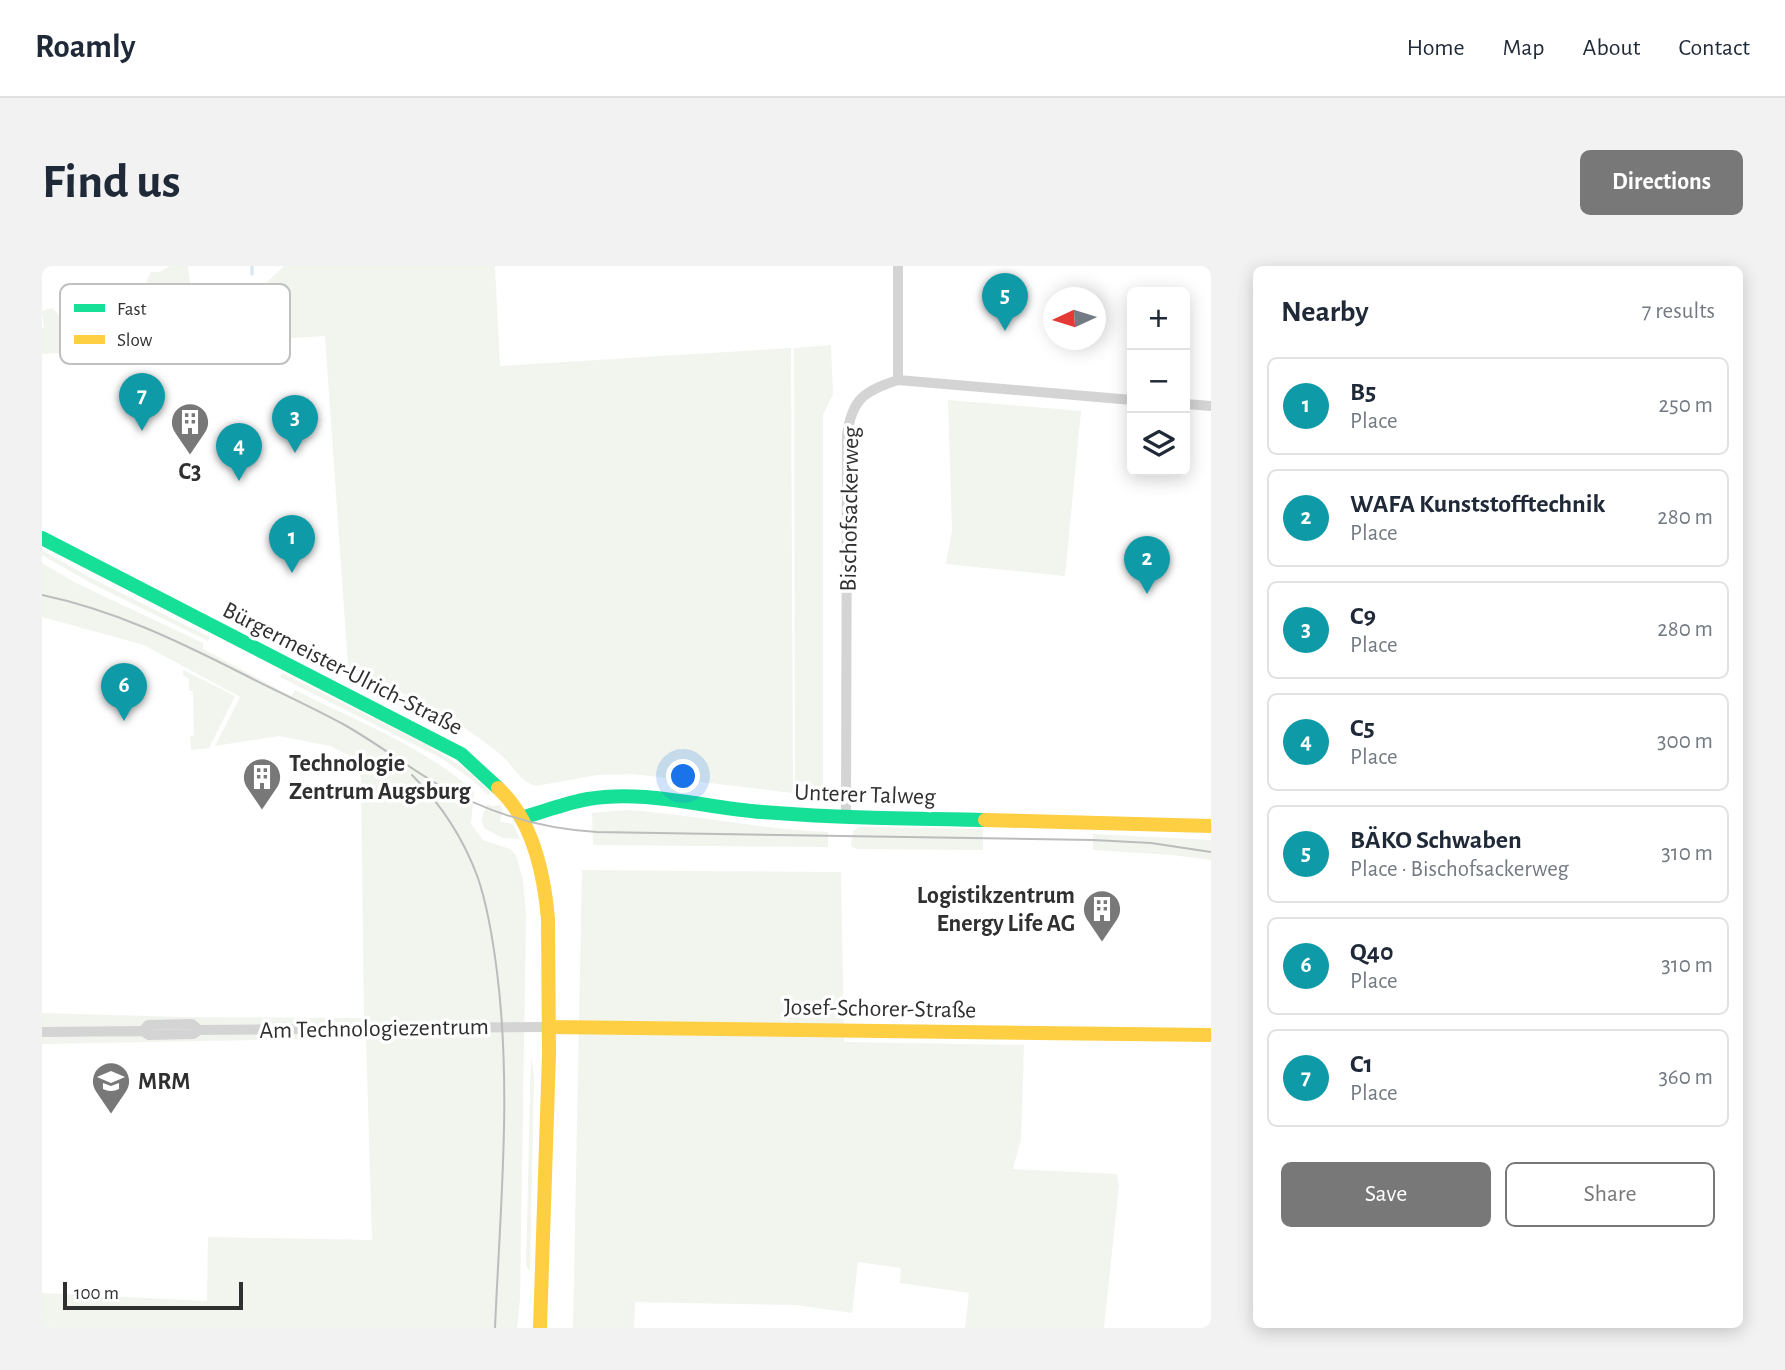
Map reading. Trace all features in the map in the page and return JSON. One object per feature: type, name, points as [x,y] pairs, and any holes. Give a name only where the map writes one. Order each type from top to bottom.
[{"type":"street","points":[[898,266],[898,380]]},
{"type":"street","name":"Bischofsackerweg","points":[[846,817],[847,435],[854,405],[872,388],[898,380],[1127,400]]},
{"type":"street","points":[[1190,404],[1211,406]]},
{"type":"street","name":"Bürgermeister-Ulrich-Straße","points":[[42,538],[461,754],[505,794],[521,818],[534,846],[546,897],[549,1027],[540,1328]]},
{"type":"street","name":"Unterer Talweg","points":[[521,818],[589,799],[620,797],[667,799],[760,812],[846,817],[1211,826]]},
{"type":"street","name":"Am Technologiezentrum","points":[[42,1032],[143,1031],[148,1025],[178,1024],[192,1024],[199,1030],[549,1027]]},
{"type":"street","name":"Josef-Schorer-Straße","points":[[549,1027],[1211,1035]]},
{"type":"shaded area","points":[[170,266],[188,266],[190,284],[147,284],[151,272],[159,272]]},
{"type":"shaded area","points":[[284,266],[495,266],[500,366],[791,348],[793,793],[633,774],[597,775],[536,786],[525,781],[505,758],[464,728],[348,666],[325,336],[290,338],[290,284],[265,284]]},
{"type":"shaded area","points":[[52,308],[60,316],[60,353],[42,354],[42,311]]},
{"type":"shaded area","points":[[831,345],[833,394],[823,415],[823,795],[795,793],[794,348]]},
{"type":"shaded area","points":[[948,400],[1081,411],[1065,576],[946,564],[952,531]]},
{"type":"shaded area","points":[[42,550],[91,578],[210,637],[208,641],[89,582],[42,555]]},
{"type":"shaded area","points":[[42,563],[78,584],[203,643],[203,649],[291,696],[295,690],[411,747],[474,791],[471,824],[483,840],[510,849],[516,855],[523,880],[526,914],[520,1299],[517,1328],[42,1328],[42,1293],[207,1301],[208,1237],[372,1240],[366,1038],[42,1044],[42,1013],[364,1018],[361,779],[358,767],[348,755],[330,746],[279,736],[215,746],[240,697],[144,645],[42,617]]},
{"type":"shaded area","points":[[183,670],[235,696],[209,748],[191,750],[190,736],[194,736],[193,691],[189,691],[189,679],[183,675]]},
{"type":"shaded area","points":[[282,673],[429,746],[464,768],[491,793],[488,795],[443,759],[280,677]]},
{"type":"shaded area","points":[[487,804],[500,805],[503,810],[500,822],[513,824],[520,839],[503,838],[485,829],[481,820]]},
{"type":"shaded area","points":[[628,810],[828,832],[828,847],[593,845],[592,813]]},
{"type":"shaded area","points":[[861,827],[983,829],[983,850],[857,849],[851,846],[853,831]]},
{"type":"shaded area","points":[[1093,834],[1211,840],[1211,860],[1093,850]]},
{"type":"shaded area","points":[[582,870],[841,872],[844,1042],[1024,1045],[1021,1139],[1013,1169],[1117,1174],[1119,1185],[1104,1328],[965,1328],[969,1293],[900,1283],[901,1268],[858,1262],[852,1313],[796,1305],[635,1302],[634,1328],[573,1328]]},
{"type":"shaded area","points":[[531,1056],[534,1076],[530,1271],[526,1266]]},
{"type":"waterway","points":[[252,266],[252,274]]},
{"type":"tram line","points":[[42,595],[95,609],[170,638],[343,724],[456,794],[494,811],[534,823],[597,832],[1093,840],[1151,843],[1211,852]]},
{"type":"tram line","points":[[412,775],[442,810],[466,850],[482,889],[494,948],[504,1061],[502,1195],[495,1328]]},
{"type":"traffic: fast","points":[[42,538],[461,754],[498,788]]},
{"type":"traffic: fast","points":[[521,818],[588,799],[631,796],[790,814],[985,820]]},
{"type":"traffic: slow","points":[[498,788],[520,816],[535,848],[548,919],[549,1054],[540,1328]]},
{"type":"traffic: slow","points":[[985,820],[1211,826]]},
{"type":"traffic: slow","points":[[549,1027],[1211,1035]]},
{"type":"place","name":"BÄKO Schwaben","points":[[1005,331]]},
{"type":"place","name":"C1","points":[[142,431]]},
{"type":"place","name":"C9","points":[[295,453]]},
{"type":"place","name":"C3","points":[[190,456]]},
{"type":"place","name":"C5","points":[[239,481]]},
{"type":"place","name":"B5","points":[[292,573]]},
{"type":"place","name":"WAFA Kunststofftechnik","points":[[1147,594]]},
{"type":"place","name":"Q40","points":[[124,721]]},
{"type":"place","name":"Technologie Zentrum Augsburg","points":[[262,811]]},
{"type":"place","name":"Logistikzentrum Energy Life AG","points":[[1102,943]]},
{"type":"place","name":"MRM","points":[[111,1115]]}]
